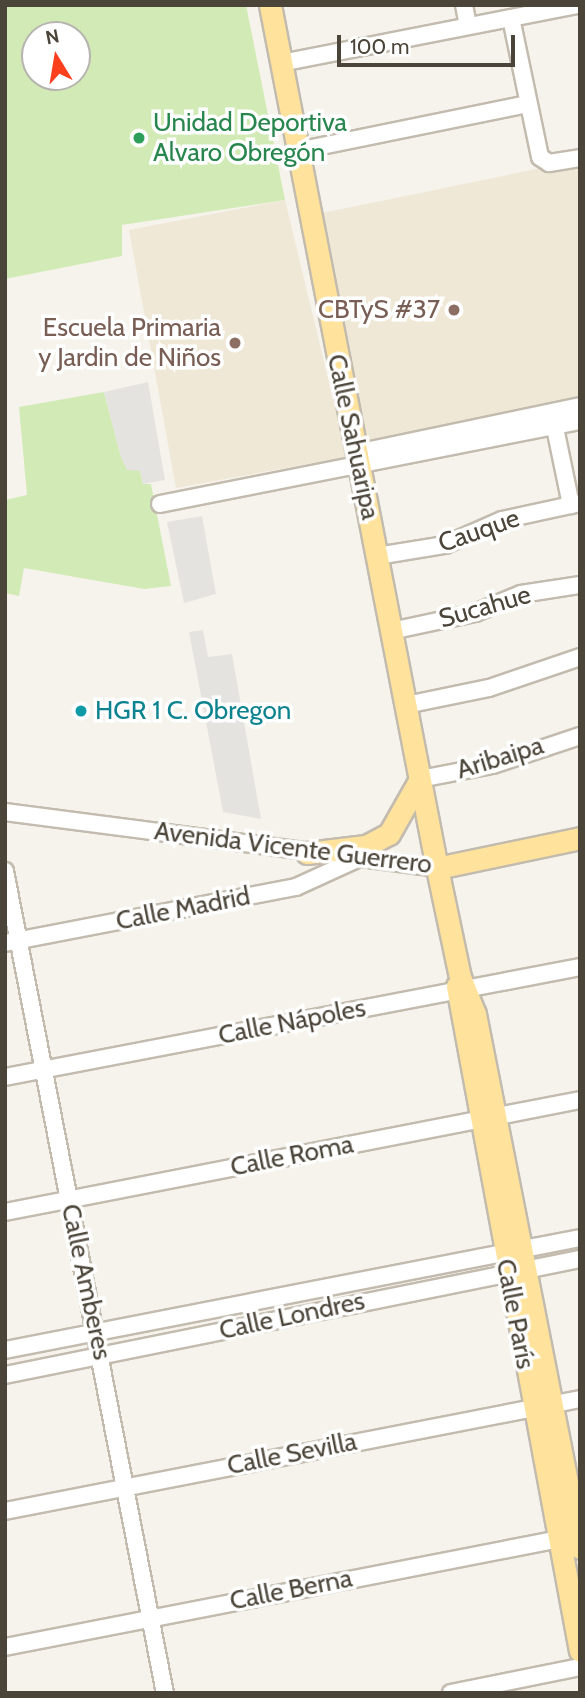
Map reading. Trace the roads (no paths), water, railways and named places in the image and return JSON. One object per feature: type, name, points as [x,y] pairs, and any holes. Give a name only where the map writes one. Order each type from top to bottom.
[{"type":"main road","name":"Calle Sahuaripa","points":[[270,5],[437,868]]},
{"type":"main road","points":[[307,853],[366,846],[390,834],[420,779]]},
{"type":"main road","name":"Avenida Vicente Guerrero","points":[[437,868],[580,838]]},
{"type":"main road","name":"Calle París","points":[[437,868],[541,1406],[574,1539],[580,1651]]},
{"type":"street","points":[[464,5],[468,26]]},
{"type":"street","points":[[281,63],[576,5]]},
{"type":"street","points":[[511,18],[537,150],[546,162],[580,158]]},
{"type":"street","points":[[297,151],[528,104]]},
{"type":"street","points":[[160,504],[357,459],[554,419],[580,407]]},
{"type":"street","points":[[554,419],[580,421]]},
{"type":"street","points":[[554,419],[576,504]]},
{"type":"street","name":"Cauque","points":[[377,556],[445,545],[502,520],[576,504]]},
{"type":"street","name":"Sucahue","points":[[391,631],[475,613],[521,594],[580,585]]},
{"type":"street","points":[[406,705],[489,688],[580,657]]},
{"type":"street","name":"Aribaipa","points":[[420,779],[494,765],[580,736]]},
{"type":"street","name":"Avenida Vicente Guerrero","points":[[5,812],[355,860],[437,868]]},
{"type":"street","name":"Calle Madrid","points":[[12,942],[296,887],[355,860]]},
{"type":"street","name":"Calle Amberes","points":[[5,871],[12,942],[44,1069],[102,1356],[164,1693]]},
{"type":"street","name":"Calle Nápoles","points":[[5,1077],[461,985],[580,967]]},
{"type":"street","name":"Calle Roma","points":[[5,1212],[580,1100]]},
{"type":"street","name":"Calle Londres","points":[[5,1375],[102,1356],[514,1261],[580,1238]]},
{"type":"street","name":"Calle Londres","points":[[5,1350],[96,1331],[514,1261],[580,1259]]},
{"type":"street","name":"Calle Sevilla","points":[[5,1511],[580,1399]]},
{"type":"street","name":"Calle Berna","points":[[5,1647],[574,1539]]},
{"type":"street","points":[[451,1693],[580,1667]]},
{"type":"place","name":"Unidad Deportiva Alvaro Obregón","points":[[139,138]]},
{"type":"place","name":"CBTyS #37","points":[[454,310]]},
{"type":"place","name":"Escuela Primaria y Jardin de Niños","points":[[235,343]]},
{"type":"place","name":"HGR 1 C. Obregon","points":[[81,711]]}]
